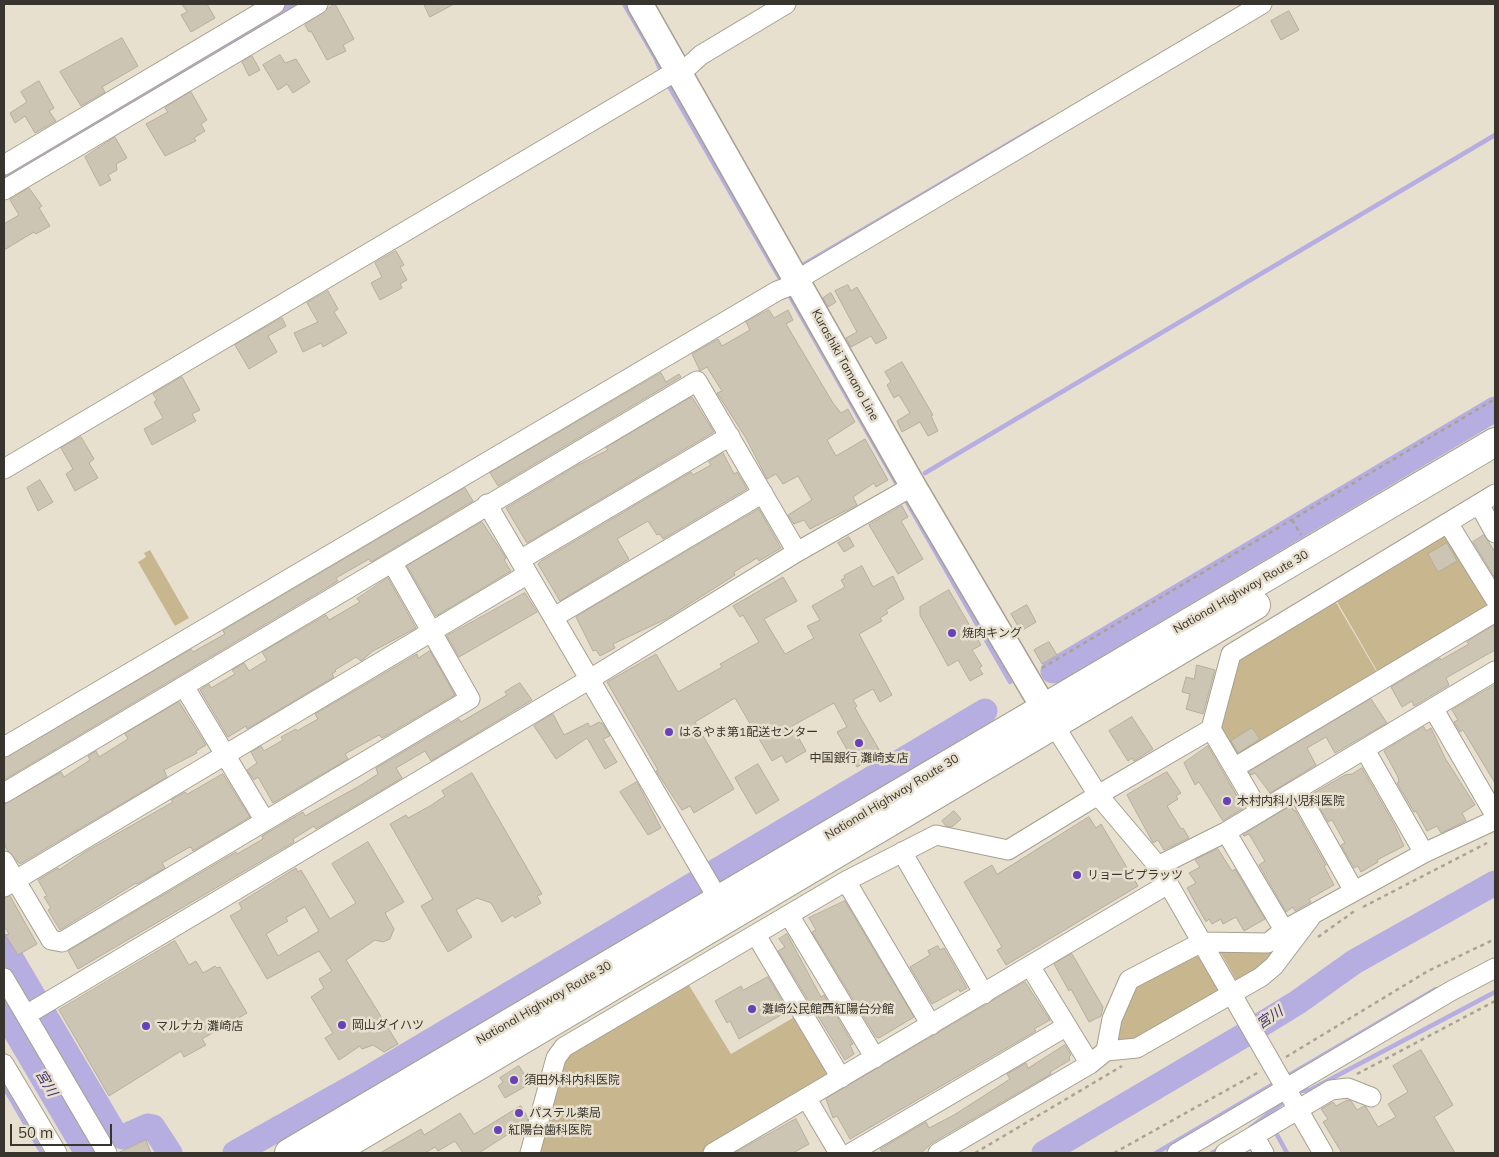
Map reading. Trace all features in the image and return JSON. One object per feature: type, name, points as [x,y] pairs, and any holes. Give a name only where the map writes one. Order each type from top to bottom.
[{"type":"highway","name":"National Highway Route 30","points":[[1049,716],[1495,442]]},
{"type":"highway","name":"National Highway Route 30","points":[[289,1153],[715,894],[1049,716],[1495,462]]},
{"type":"highway","name":"National Highway Route 30","points":[[330,1153],[715,894]]},
{"type":"main road","name":"Kurashiki Tamano Line","points":[[640,4],[671,75],[905,490],[1026,677],[1049,716]]},
{"type":"street","points":[[4,165],[275,4]]},
{"type":"street","points":[[4,190],[318,4]]},
{"type":"street","points":[[4,469],[671,75],[786,4]]},
{"type":"street","points":[[4,747],[768,296],[789,286],[1262,4]]},
{"type":"street","points":[[4,793],[185,688],[393,564],[487,504],[698,381],[797,552]]},
{"type":"street","points":[[9,883],[432,632],[524,567],[730,436]]},
{"type":"street","points":[[35,1009],[590,678],[797,552],[905,490]]},
{"type":"street","points":[[554,617],[763,493]]},
{"type":"street","points":[[1260,812],[1211,730],[1230,654],[1487,499],[1495,532]]},
{"type":"street","points":[[487,504],[715,894]]},
{"type":"street","points":[[1448,523],[1495,599]]},
{"type":"street","points":[[4,861],[9,883],[51,940],[62,942],[470,699],[393,564]]},
{"type":"street","points":[[1234,768],[1495,612]]},
{"type":"street","points":[[1158,866],[1226,832],[1495,671]]},
{"type":"street","points":[[185,688],[265,821]]},
{"type":"street","points":[[1433,708],[1495,815]]},
{"type":"street","points":[[1049,716],[1098,794],[1158,866],[1323,1153]]},
{"type":"street","points":[[530,1153],[559,1052],[846,881],[936,835],[1008,850],[1098,794],[1211,730]]},
{"type":"street","points":[[1365,750],[1424,853]]},
{"type":"street","points":[[1297,790],[1354,891]]},
{"type":"street","points":[[1106,1051],[1112,1019],[1129,980],[1202,942],[1268,943],[1284,930],[1424,853],[1495,820]]},
{"type":"street","points":[[1226,832],[1284,930]]},
{"type":"street","points":[[902,852],[984,994]]},
{"type":"street","points":[[846,881],[931,1025]]},
{"type":"street","points":[[714,1153],[1168,884]]},
{"type":"street","points":[[938,1153],[1090,1064],[1106,1051],[1137,1048],[1233,997],[1274,966],[1313,914]]},
{"type":"street","points":[[789,915],[876,1058]]},
{"type":"street","points":[[756,935],[841,1078]]},
{"type":"street","points":[[1030,966],[1090,1064]]},
{"type":"street","points":[[1177,1153],[1278,1075],[1495,968]]},
{"type":"street","points":[[4,978],[35,1009],[107,1153]]},
{"type":"street","points":[[850,1153],[1067,1026]]},
{"type":"street","points":[[4,1064],[57,1153]]},
{"type":"street","points":[[1225,1153],[1331,1090],[1348,1088],[1371,1096]]},
{"type":"street","points":[[807,1098],[840,1153]]},
{"type":"street","points":[[1254,1136],[1264,1153]]},
{"type":"path","points":[[1026,677],[1293,522],[1495,399]]},
{"type":"path","points":[[1293,522],[1302,536]]},
{"type":"path","points":[[1317,937],[1357,910],[1495,839]]},
{"type":"path","points":[[1114,1153],[1278,1075],[1305,1047],[1428,970],[1495,939]]},
{"type":"path","points":[[1356,1075],[1495,1001]]},
{"type":"path","points":[[975,1153],[1121,1067],[1134,1058],[1137,1048]]},
{"type":"shaded area","points":[[1449,533],[1495,607],[1380,676],[1335,598]]},
{"type":"shaded area","points":[[150,550],[189,618],[175,626],[138,562],[146,557],[144,553]]},
{"type":"shaded area","points":[[1334,599],[1379,676],[1235,762],[1218,731],[1235,661]]},
{"type":"shaded area","points":[[1291,935],[1277,955],[1237,982],[1218,948]]},
{"type":"shaded area","points":[[1189,955],[1201,957],[1222,993],[1141,1040],[1112,1041],[1132,988]]},
{"type":"shaded area","points":[[687,982],[731,1054],[798,1015],[833,1076],[703,1153],[536,1153],[559,1061]]},
{"type":"shaded area","points":[[108,1113],[113,1119],[123,1124],[134,1123],[152,1115],[157,1116],[178,1153],[164,1153],[158,1143],[145,1135],[118,1144],[109,1140],[107,1129],[100,1118]]},
{"type":"building","points":[[182,4],[207,4],[215,18],[191,32],[181,15],[187,12]]},
{"type":"building","points":[[335,4],[354,39],[343,45],[346,51],[327,60],[311,31],[309,32],[305,25]]},
{"type":"building","points":[[424,4],[454,4],[430,17]]},
{"type":"building","points":[[1289,11],[1299,30],[1281,40],[1271,21]]},
{"type":"building","points":[[122,38],[138,66],[102,87],[105,92],[81,106],[60,72]]},
{"type":"building","points":[[280,55],[285,63],[296,59],[310,82],[293,93],[287,84],[278,90],[263,65]]},
{"type":"building","points":[[252,56],[260,70],[249,76],[242,62]]},
{"type":"building","points":[[39,81],[54,108],[49,111],[56,121],[35,133],[25,116],[15,123],[10,113],[27,102],[21,92]]},
{"type":"building","points":[[191,92],[207,120],[201,124],[205,131],[194,138],[196,141],[165,156],[146,124],[168,112],[165,108]]},
{"type":"building","points":[[115,137],[127,158],[116,164],[117,170],[108,175],[111,180],[100,186],[85,157]]},
{"type":"building","points":[[29,188],[42,206],[39,208],[50,226],[36,234],[34,232],[4,250],[4,224],[19,215],[10,200]]},
{"type":"building","points":[[396,251],[404,265],[400,267],[407,280],[400,284],[402,288],[380,300],[371,283],[382,277],[375,263]]},
{"type":"building","points":[[848,285],[851,291],[857,287],[887,338],[876,344],[871,336],[851,347],[846,338],[857,332],[835,291]]},
{"type":"building","points":[[328,291],[338,309],[334,312],[347,333],[323,347],[321,343],[303,352],[294,333],[318,322],[307,303]]},
{"type":"building","points":[[831,293],[836,302],[828,307],[823,298]]},
{"type":"building","points":[[769,310],[774,318],[788,310],[793,320],[786,324],[833,403],[841,413],[848,409],[855,422],[827,440],[836,456],[865,439],[888,480],[876,487],[874,483],[853,497],[857,505],[810,529],[804,520],[794,524],[788,515],[812,500],[798,476],[783,484],[776,474],[767,479],[746,438],[717,393],[722,391],[707,367],[700,371],[692,354],[718,339],[722,346],[750,330],[746,322]]},
{"type":"building","points":[[282,318],[286,326],[268,336],[277,352],[249,369],[235,345]]},
{"type":"building","points":[[902,362],[933,415],[931,416],[938,431],[928,436],[920,422],[902,432],[897,421],[910,413],[899,395],[894,398],[887,385],[891,382],[885,372]]},
{"type":"building","points":[[661,373],[666,382],[679,374],[681,377],[498,486],[490,473]]},
{"type":"building","points":[[182,377],[200,410],[192,414],[196,421],[152,445],[144,429],[163,418],[154,402],[157,400],[153,394]]},
{"type":"building","points":[[692,397],[714,432],[527,543],[506,508],[576,466],[608,450],[606,448]]},
{"type":"building","points":[[81,437],[94,459],[89,463],[98,478],[75,491],[66,474],[73,469],[61,448]]},
{"type":"building","points":[[723,453],[734,474],[737,472],[747,489],[663,539],[660,534],[657,535],[648,521],[617,539],[629,559],[560,601],[538,564],[541,561],[691,472],[693,475],[711,465],[709,462]]},
{"type":"building","points":[[40,480],[53,502],[38,511],[27,488]]},
{"type":"building","points":[[465,488],[473,501],[371,562],[369,559],[336,578],[338,581],[4,780],[4,758],[191,649],[193,652],[225,634],[223,631]]},
{"type":"building","points":[[902,506],[908,517],[901,521],[923,559],[898,574],[869,525]]},
{"type":"building","points":[[759,509],[781,548],[759,561],[757,558],[734,572],[735,575],[666,619],[613,644],[615,648],[600,656],[596,650],[593,651],[576,617]]},
{"type":"building","points":[[482,522],[506,558],[504,560],[511,571],[436,616],[407,566]]},
{"type":"building","points":[[1484,535],[1495,552],[1495,578],[1473,542]]},
{"type":"building","points":[[849,537],[854,546],[844,552],[838,543]]},
{"type":"building","points":[[1447,543],[1457,561],[1438,572],[1428,554]]},
{"type":"building","points":[[862,566],[873,587],[893,576],[904,599],[886,610],[888,613],[880,618],[882,621],[859,634],[892,695],[880,702],[873,689],[853,700],[857,706],[855,708],[881,753],[857,767],[837,732],[847,727],[834,703],[792,726],[806,751],[786,763],[782,755],[772,761],[735,698],[695,722],[734,789],[694,813],[690,806],[682,810],[656,771],[658,770],[607,682],[656,654],[678,692],[722,667],[720,664],[759,642],[743,615],[740,617],[733,606],[783,577],[797,601],[764,619],[785,654],[814,638],[807,626],[820,620],[812,606],[845,587],[841,580],[845,578],[844,576]]},
{"type":"building","points":[[388,578],[416,628],[373,651],[361,661],[356,657],[335,670],[332,674],[334,677],[247,729],[246,726],[228,737],[200,690],[209,684],[211,688],[235,674],[232,670],[244,663],[249,671],[267,660],[262,652],[326,615],[329,620],[360,602],[357,599]]},
{"type":"building","name":"焼肉キング","points":[[949,590],[981,645],[972,650],[982,666],[979,668],[983,674],[970,681],[958,660],[948,666],[920,615],[920,607]]},
{"type":"building","points":[[525,593],[537,612],[459,657],[447,636]]},
{"type":"building","points":[[1027,605],[1036,622],[1021,631],[1011,614]]},
{"type":"building","points":[[1495,625],[1495,650],[1446,678],[1449,685],[1414,706],[1412,701],[1402,707],[1391,687],[1440,658],[1441,660],[1469,644],[1467,642]]},
{"type":"building","points":[[1049,642],[1057,655],[1042,664],[1034,650]]},
{"type":"building","points":[[430,651],[455,695],[382,738],[379,735],[345,754],[348,759],[273,803],[258,777],[254,780],[247,770],[257,763],[251,752],[261,746],[264,751],[283,740],[281,737],[296,729],[297,731],[318,719],[315,714],[417,654],[418,658]]},
{"type":"building","points":[[1197,665],[1215,670],[1203,714],[1186,709],[1190,694],[1182,692],[1186,677],[1194,679]]},
{"type":"building","points":[[520,683],[532,700],[431,761],[425,751],[396,768],[402,778],[316,829],[314,826],[293,839],[294,842],[78,969],[68,951],[236,852],[237,854],[263,839],[262,836],[303,812],[305,816],[361,785],[378,774],[376,768],[459,719],[461,722],[507,695],[505,692]]},
{"type":"building","points":[[1495,685],[1495,783],[1463,730],[1460,732],[1454,722],[1458,720],[1452,710]]},
{"type":"building","points":[[1371,699],[1387,723],[1335,753],[1326,737],[1307,748],[1316,765],[1270,793],[1255,773],[1251,775],[1249,772]]},
{"type":"building","points":[[179,702],[206,745],[196,751],[197,753],[164,770],[167,777],[20,864],[4,844],[4,804],[61,772],[64,777],[90,760],[88,756],[96,751],[99,757],[128,739],[125,734]]},
{"type":"building","points":[[553,714],[564,735],[588,723],[590,727],[599,722],[603,724],[610,736],[603,739],[617,762],[605,769],[587,738],[556,759],[534,726]]},
{"type":"building","points":[[1132,717],[1153,749],[1134,761],[1132,758],[1128,761],[1109,731]]},
{"type":"building","points":[[1424,727],[1426,731],[1431,728],[1445,758],[1475,805],[1462,813],[1466,821],[1441,833],[1437,826],[1427,831],[1397,783],[1399,782],[1398,777],[1384,751]]},
{"type":"building","points":[[1252,728],[1260,739],[1238,753],[1231,741]]},
{"type":"building","points":[[1208,746],[1244,808],[1223,821],[1199,782],[1195,785],[1184,763]]},
{"type":"building","points":[[758,764],[779,800],[756,814],[735,778]]},
{"type":"building","points":[[1362,768],[1394,824],[1404,846],[1377,860],[1378,862],[1361,872],[1358,866],[1354,868],[1341,845],[1345,843],[1332,820],[1328,822],[1312,794],[1345,775],[1352,774]]},
{"type":"building","points":[[1167,772],[1181,793],[1176,796],[1178,799],[1167,806],[1189,838],[1164,850],[1158,840],[1153,843],[1127,795]]},
{"type":"building","points":[[472,773],[542,894],[537,896],[541,903],[515,918],[513,915],[502,922],[491,903],[477,898],[456,910],[472,937],[448,952],[421,906],[433,899],[390,824],[406,815],[408,818],[430,806],[445,796],[442,791]]},
{"type":"building","points":[[223,774],[250,817],[193,851],[191,847],[188,848],[162,863],[165,868],[136,883],[60,930],[48,910],[51,908],[44,897],[47,896],[38,880],[58,868],[59,870],[85,852],[173,802],[171,800],[185,792],[187,794]]},
{"type":"building","points":[[637,782],[661,828],[648,835],[620,792]]},
{"type":"building","points":[[1291,806],[1326,865],[1324,866],[1334,885],[1309,899],[1311,902],[1295,911],[1293,907],[1286,912],[1259,865],[1265,861],[1249,834],[1243,835]]},
{"type":"building","points":[[954,811],[961,819],[952,827],[946,826],[942,821]]},
{"type":"building","name":"リョービプラッツ","points":[[1089,817],[1096,828],[1101,824],[1138,886],[1006,965],[997,950],[1002,947],[964,882],[992,865],[997,874]]},
{"type":"building","points":[[368,842],[404,902],[385,913],[394,929],[390,939],[383,942],[375,940],[346,960],[398,1044],[384,1052],[373,1045],[362,1049],[360,1046],[339,1060],[325,1038],[333,1033],[311,997],[324,988],[319,979],[332,971],[319,951],[267,979],[230,916],[242,909],[239,903],[296,868],[298,872],[301,870],[330,919],[356,903],[332,864]],"holes":[[[305,907],[319,931],[278,956],[266,934],[288,921],[286,918]]]},
{"type":"building","points":[[1218,849],[1232,871],[1235,869],[1265,919],[1244,931],[1236,917],[1223,924],[1221,919],[1212,924],[1209,919],[1206,922],[1187,888],[1196,883],[1189,873],[1200,867],[1195,860]]},
{"type":"building","points":[[10,896],[37,944],[18,955],[6,936],[9,934],[4,926],[4,898]]},
{"type":"building","points":[[845,901],[914,1017],[879,1038],[876,1037],[812,932],[816,930],[809,918]]},
{"type":"building","points":[[787,934],[821,997],[824,995],[853,1044],[850,1045],[854,1054],[845,1060],[778,951],[785,947],[779,939]]},
{"type":"building","name":"マルナカ 灘崎店","points":[[175,941],[189,965],[196,961],[203,973],[215,966],[217,968],[220,967],[247,1013],[202,1039],[206,1045],[184,1057],[181,1051],[109,1096],[59,1010]]},
{"type":"building","points":[[938,946],[940,950],[944,948],[967,988],[960,992],[959,989],[932,1004],[910,967],[930,955],[928,951]]},
{"type":"building","points":[[1072,954],[1103,1007],[1101,1016],[1089,1022],[1071,989],[1069,991],[1054,964]]},
{"type":"building","name":"灘崎公民館西紅陽台分館","points":[[768,977],[788,1011],[739,1039],[730,1021],[727,1023],[715,1001],[741,986],[743,990]]},
{"type":"building","points":[[1025,982],[1050,1020],[1034,1029],[1036,1031],[850,1139],[837,1116],[833,1118],[826,1099]]},
{"type":"building","points":[[1065,1045],[1071,1055],[1069,1057],[1070,1060],[1050,1072],[1051,1074],[932,1143],[921,1153],[883,1153],[880,1149],[926,1122],[929,1128],[954,1115],[1010,1079],[1007,1074],[1026,1063],[1028,1068]]},
{"type":"building","points":[[1421,1050],[1453,1105],[1434,1117],[1455,1153],[1342,1153],[1323,1122],[1328,1119],[1321,1109],[1333,1102],[1336,1106],[1347,1100],[1351,1101],[1357,1110],[1364,1106],[1366,1107],[1378,1127],[1396,1117],[1388,1104],[1408,1092],[1393,1066]]},
{"type":"building","name":"須田外科内科医院","points":[[519,1066],[527,1079],[523,1081],[526,1086],[505,1098],[498,1086],[503,1082],[500,1078]]},
{"type":"building","points":[[521,1106],[528,1118],[527,1122],[479,1153],[463,1153],[455,1141],[438,1151],[435,1147],[425,1153],[380,1153],[421,1129],[424,1135],[460,1113],[474,1134]]},
{"type":"building","points":[[796,1119],[809,1144],[793,1153],[735,1153]]},
{"type":"building","points":[[146,1140],[151,1153],[118,1153]]},
{"type":"waterway","points":[[4,179],[299,4]]},
{"type":"waterway","points":[[624,4],[655,57],[662,74]]},
{"type":"waterway","points":[[667,83],[783,284]]},
{"type":"waterway","points":[[803,265],[1044,123]]},
{"type":"waterway","points":[[925,473],[1495,135]]},
{"type":"waterway","points":[[788,293],[899,488]]},
{"type":"waterway","points":[[1053,671],[1495,409]]},
{"type":"waterway","points":[[904,497],[1010,682]]},
{"type":"waterway","points":[[235,1153],[360,1083],[985,711]]},
{"type":"waterway","name":"宮川","points":[[1044,1153],[1298,1002],[1354,962],[1495,883]]},
{"type":"waterway","points":[[4,946],[115,1134],[123,1137],[148,1126],[153,1127],[170,1153]]},
{"type":"waterway","points":[[1286,1077],[1436,989]]},
{"type":"waterway","points":[[1302,1091],[1310,1090],[1495,992]]},
{"type":"waterway","name":"宮川","points":[[4,1012],[87,1153]]},
{"type":"waterway","points":[[1156,1153],[1277,1082]]},
{"type":"waterway","points":[[4,1087],[42,1153]]},
{"type":"waterway","points":[[1250,1128],[1281,1104]]},
{"type":"waterway","points":[[1276,1133],[1287,1153]]},
{"type":"waterway","name":"宮川","points":[[84,1153],[92,1148]]},
{"type":"waterway","points":[[1212,1153],[1221,1148]]},
{"type":"place","name":"焼肉キング","points":[[952,633]]},
{"type":"place","name":"はるやま第1配送センター","points":[[669,732]]},
{"type":"place","name":"中国銀行 灘崎支店","points":[[859,743]]},
{"type":"place","name":"木村内科小児科医院","points":[[1227,801]]},
{"type":"place","name":"リョービプラッツ","points":[[1077,875]]},
{"type":"place","name":"灘崎公民館西紅陽台分館","points":[[752,1009]]},
{"type":"place","name":"岡山ダイハツ","points":[[342,1025]]},
{"type":"place","name":"マルナカ 灘崎店","points":[[146,1026]]},
{"type":"place","name":"須田外科内科医院","points":[[514,1080]]},
{"type":"place","name":"パステル薬局","points":[[519,1113]]},
{"type":"place","name":"紅陽台歯科医院","points":[[498,1130]]}]
